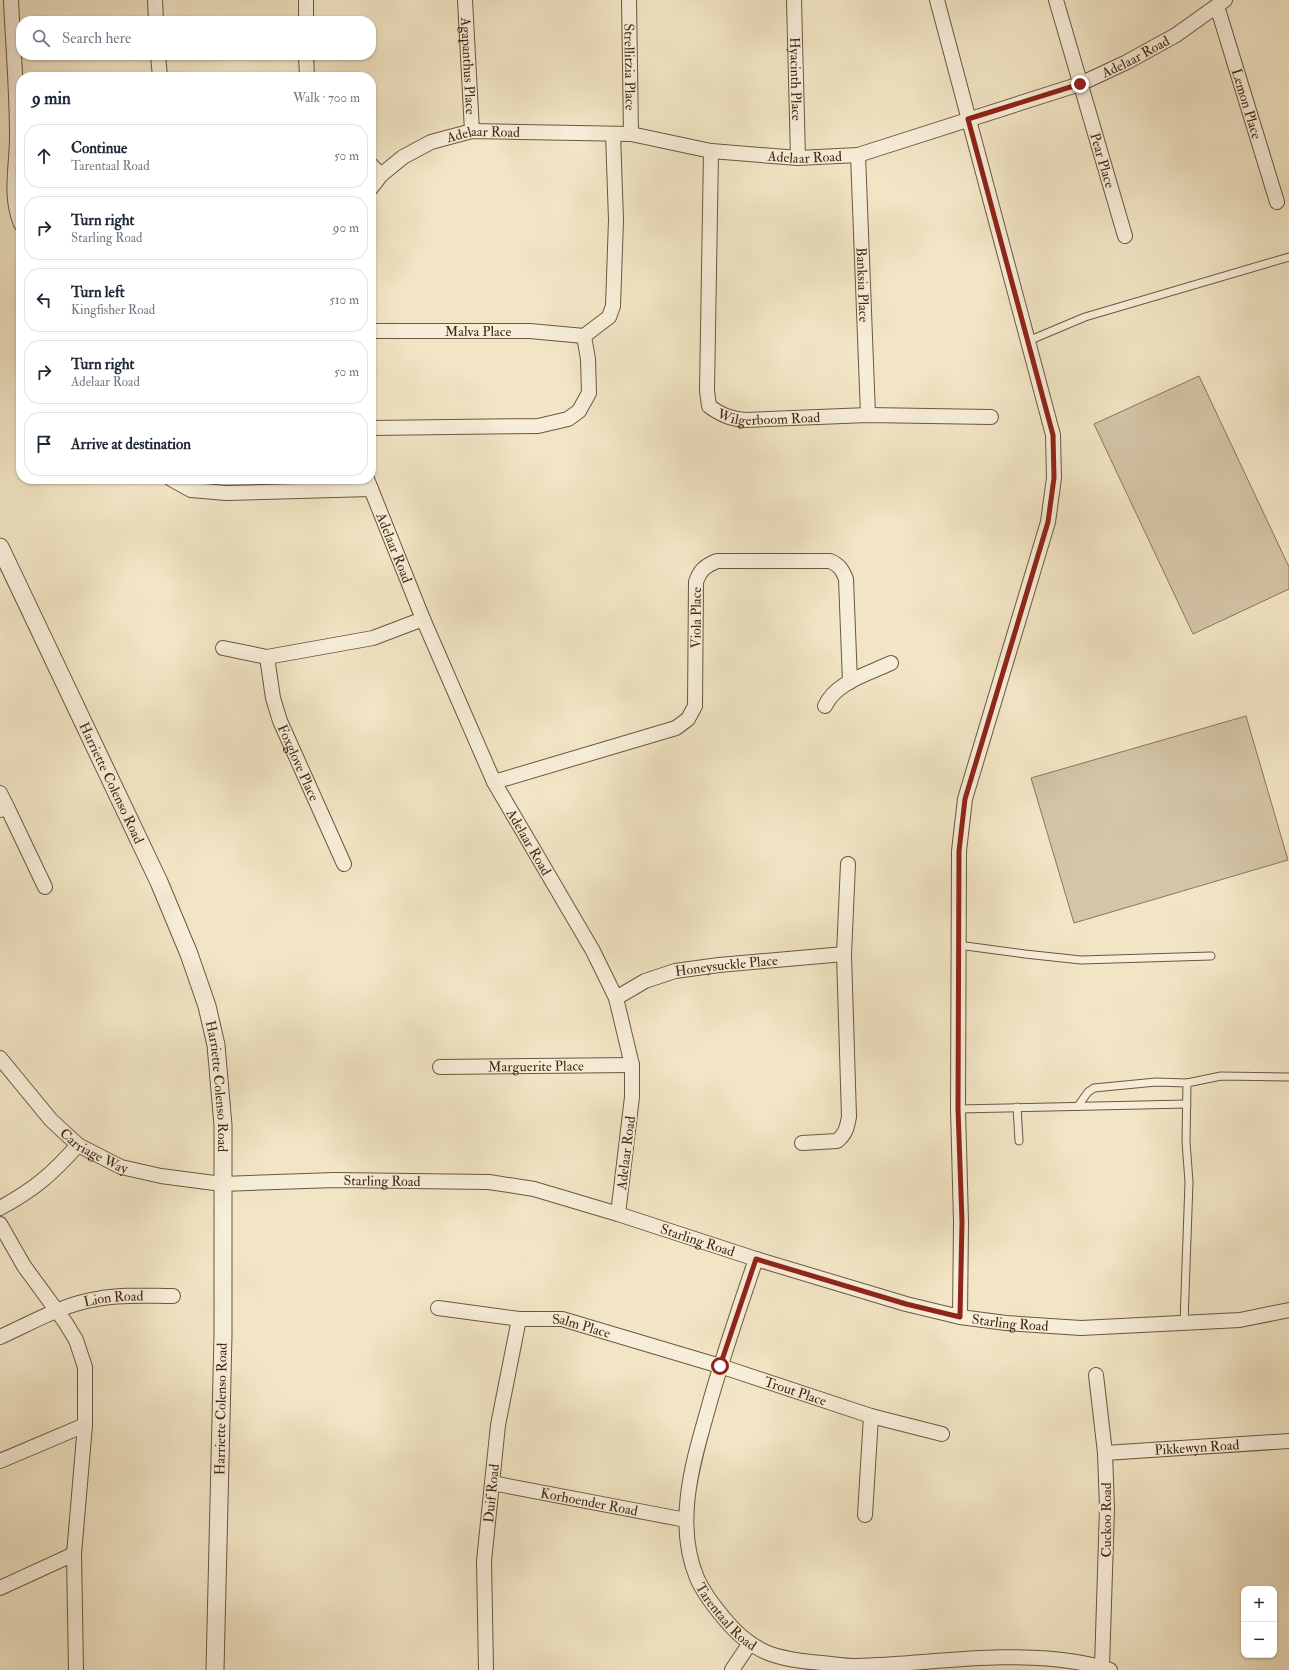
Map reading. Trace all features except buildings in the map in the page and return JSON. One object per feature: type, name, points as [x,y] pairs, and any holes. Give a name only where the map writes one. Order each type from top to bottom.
[{"type":"street","points":[[11,0],[16,86]]},
{"type":"street","points":[[155,0],[156,16]]},
{"type":"street","points":[[306,0],[306,16]]},
{"type":"street","name":"Agapanthus Place","points":[[465,0],[472,131]]},
{"type":"street","name":"Strellitzia Place","points":[[629,0],[631,134]]},
{"type":"street","name":"Hyacinth Place","points":[[794,0],[798,158]]},
{"type":"street","points":[[937,0],[1053,435],[1054,478],[1048,522],[965,799],[959,851],[958,1109],[962,1222],[960,1317]]},
{"type":"street","name":"Pear Place","points":[[1056,0],[1125,236]]},
{"type":"street","name":"Adelaar Road","points":[[376,170],[431,142],[472,131],[631,134],[711,151],[798,158],[858,154],[1080,84],[1127,62],[1176,35],[1221,3]]},
{"type":"street","name":"Lemon Place","points":[[1221,3],[1277,202]]},
{"type":"street","points":[[158,60],[160,72]]},
{"type":"street","points":[[306,60],[306,72]]},
{"type":"street","points":[[376,428],[538,426],[568,419],[579,411],[590,393],[588,359],[584,336],[606,320],[612,313],[616,220],[613,134]]},
{"type":"street","name":"Wilgerboom Road","points":[[711,151],[707,391],[709,406],[722,415],[734,419],[746,420],[868,415],[991,417]]},
{"type":"street","name":"Banksia Place","points":[[858,154],[868,415]]},
{"type":"street","points":[[16,169],[14,190],[16,211]]},
{"type":"street","name":"Malva Place","points":[[376,331],[530,331],[584,336]]},
{"type":"street","points":[[180,484],[191,490],[226,493],[369,484]]},
{"type":"street","name":"Adelaar Road","points":[[369,484],[423,619],[494,782],[593,951],[616,998],[632,1065],[632,1097],[618,1214]]},
{"type":"street","name":"Harriette Colenso Road","points":[[0,547],[159,882],[189,954],[207,1006],[216,1045],[224,1125],[222,1184],[223,1335],[215,1670]]},
{"type":"street","name":"Viola Place","points":[[494,782],[676,728],[688,719],[695,706],[696,582],[699,573],[706,566],[717,561],[830,562],[838,565],[842,569],[846,579],[850,682]]},
{"type":"street","points":[[223,648],[267,657],[373,638],[423,619]]},
{"type":"street","name":"Foxglove Place","points":[[267,657],[273,698],[280,721],[344,864]]},
{"type":"street","points":[[825,706],[831,694],[850,682],[892,664]]},
{"type":"street","points":[[0,793],[3,808],[46,887]]},
{"type":"street","points":[[802,1143],[837,1141],[845,1134],[849,1116],[844,954],[848,864]]},
{"type":"street","name":"Honeysuckle Place","points":[[616,998],[645,981],[676,971],[718,965],[844,954]]},
{"type":"street","name":"Carriage Way","points":[[0,1058],[51,1120],[78,1145],[121,1167],[161,1176],[222,1184]]},
{"type":"street","name":"Marguerite Place","points":[[440,1067],[632,1065]]},
{"type":"street","points":[[0,1208],[26,1194],[54,1171],[78,1145]]},
{"type":"street","name":"Starling Road","points":[[222,1184],[335,1180],[489,1182],[534,1189],[618,1214],[756,1259],[906,1304],[960,1317],[1040,1326],[1082,1328],[1240,1320],[1289,1310]]},
{"type":"street","points":[[0,1224],[24,1266],[76,1340],[85,1367],[85,1425],[74,1554],[76,1670]]},
{"type":"street","name":"Tarentaal Road","points":[[756,1259],[720,1366],[690,1475],[686,1520],[690,1550],[697,1577],[709,1600],[722,1616],[750,1643],[766,1654],[785,1659],[855,1666],[1020,1657],[1054,1658],[1106,1668]]},
{"type":"street","name":"Lion Road","points":[[0,1337],[56,1311],[94,1299],[108,1297],[173,1296]]},
{"type":"street","name":"Salm Place","points":[[438,1308],[520,1319],[562,1320],[720,1366]]},
{"type":"street","name":"Duif Road","points":[[486,1670],[484,1561],[498,1425],[520,1319]]},
{"type":"street","name":"Trout Place","points":[[720,1366],[871,1416],[942,1434]]},
{"type":"street","name":"Cuckoo Road","points":[[1096,1375],[1106,1452],[1106,1668]]},
{"type":"street","points":[[865,1515],[871,1416]]},
{"type":"street","points":[[0,1462],[85,1425]]},
{"type":"street","name":"Pikkewyn Road","points":[[1106,1452],[1289,1442]]},
{"type":"street","name":"Korhoender Road","points":[[492,1483],[686,1520]]},
{"type":"street","points":[[0,1588],[74,1554]]},
{"type":"street","points":[[732,1670],[750,1643]]},
{"type":"lane","points":[[1028,341],[1085,317],[1289,257]]},
{"type":"lane","points":[[958,945],[1081,960],[1211,956]]},
{"type":"lane","points":[[1078,1106],[1088,1092],[1094,1088],[1156,1082],[1187,1084],[1221,1076],[1289,1077]]},
{"type":"lane","points":[[1184,1323],[1189,1182],[1186,1142],[1187,1084]]},
{"type":"lane","points":[[958,1109],[1187,1104]]},
{"type":"lane","points":[[1018,1107],[1019,1141]]},
{"type":"shaded area","points":[[1199,376],[1289,567],[1289,589],[1193,634],[1094,424]]},
{"type":"shaded area","points":[[1246,716],[1288,860],[1074,923],[1031,778]]},
{"type":"route","points":[[720,1366],[756,1259],[906,1304],[960,1317],[962,1222],[958,1109],[959,851],[965,799],[1048,522],[1054,478],[1053,435],[989,192],[968,119],[1080,84]]}]
